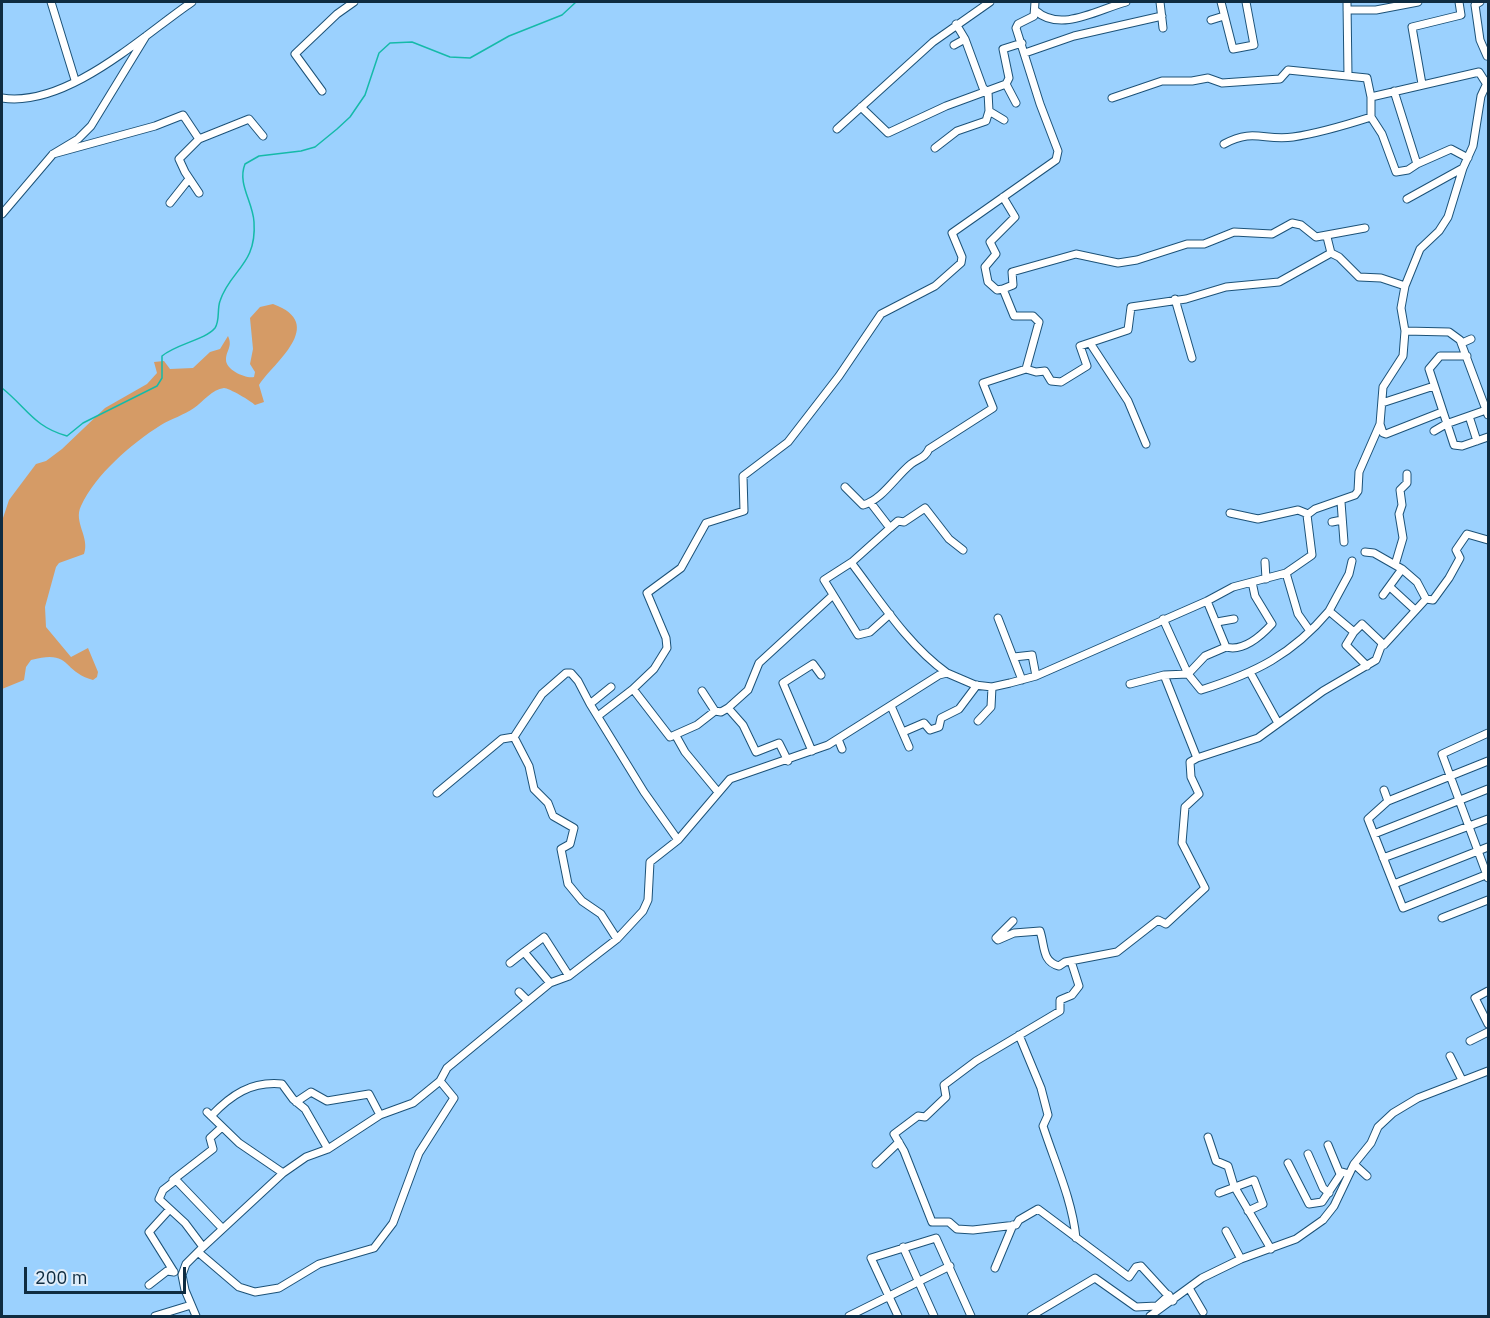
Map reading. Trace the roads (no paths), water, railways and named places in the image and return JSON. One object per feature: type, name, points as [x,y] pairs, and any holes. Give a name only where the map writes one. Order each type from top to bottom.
[{"type":"street","points":[[51,2],[75,80]]},
{"type":"street","points":[[2,98],[33,97],[99,69],[192,2]]},
{"type":"street","points":[[322,91],[295,54],[337,14],[354,2]]},
{"type":"street","points":[[837,129],[956,24],[990,2]]},
{"type":"street","points":[[598,716],[633,689],[654,669],[666,648],[666,638],[647,593],[681,568],[706,523],[744,511],[743,476],[788,442],[839,376],[881,314],[935,286],[961,263],[962,257],[952,233],[1048,166],[1058,155],[1017,25],[1031,19],[1036,11],[1035,2]]},
{"type":"street","points":[[1036,11],[1048,18],[1065,21],[1126,2]]},
{"type":"street","points":[[1160,2],[1163,28]]},
{"type":"street","points":[[1221,2],[1233,49],[1254,45],[1246,2]]},
{"type":"street","points":[[1347,2],[1348,76]]},
{"type":"street","points":[[1347,10],[1376,10],[1418,2]]},
{"type":"street","points":[[1422,84],[1412,27],[1461,15],[1459,2]]},
{"type":"street","points":[[1480,2],[1475,5],[1480,40],[1487,56]]},
{"type":"street","points":[[1025,54],[1078,35],[1162,16]]},
{"type":"street","points":[[1211,20],[1224,16]]},
{"type":"street","points":[[935,148],[957,131],[983,123],[989,111],[988,92],[983,88],[965,39],[956,24]]},
{"type":"street","points":[[2,214],[53,154],[78,139],[91,126],[147,36]]},
{"type":"street","points":[[954,45],[965,39]]},
{"type":"street","points":[[861,107],[891,133],[946,106],[1006,84],[1010,78],[1003,50],[1022,43]]},
{"type":"street","points":[[1112,98],[1162,81],[1192,81],[1208,78],[1222,83],[1280,79],[1288,70],[1368,79],[1371,117],[1377,123],[1396,172],[1408,170],[1450,149],[1468,158]]},
{"type":"street","points":[[1230,513],[1258,519],[1298,510],[1308,514],[1327,504],[1341,502],[1358,491],[1359,472],[1380,424],[1385,382],[1403,356],[1405,331],[1401,308],[1405,286],[1420,249],[1439,231],[1448,217],[1463,168],[1473,146],[1481,96],[1487,82],[1479,72],[1371,97]]},
{"type":"street","points":[[1006,84],[1016,103]]},
{"type":"street","points":[[1394,91],[1417,164]]},
{"type":"street","points":[[989,111],[1004,120]]},
{"type":"street","points":[[53,154],[155,126],[182,115],[199,139]]},
{"type":"street","points":[[1224,144],[1241,135],[1282,137],[1306,135],[1371,117]]},
{"type":"street","points":[[199,193],[189,179],[179,157],[199,139],[249,119],[263,136]]},
{"type":"street","points":[[1407,199],[1463,168]]},
{"type":"street","points":[[170,203],[189,179]]},
{"type":"street","points":[[1003,197],[1015,217],[990,242],[996,254],[985,267],[990,285],[997,290],[1013,285],[1012,272],[1076,254],[1113,262],[1128,261],[1187,244],[1204,244],[1234,232],[1272,234],[1292,223],[1301,225],[1314,236],[1327,237],[1342,231],[1365,228]]},
{"type":"street","points":[[1327,237],[1331,253],[1339,257],[1359,277],[1381,278],[1405,286]]},
{"type":"street","points":[[846,487],[863,505],[870,502],[902,471],[926,457],[929,449],[993,408],[982,383],[1026,369],[1036,372],[1045,371],[1052,381],[1060,382],[1087,366],[1079,348],[1128,330],[1131,307],[1226,287],[1279,282],[1331,253]]},
{"type":"street","points":[[1003,289],[1012,315],[1029,315],[1039,322],[1026,369]]},
{"type":"street","points":[[1175,299],[1192,358]]},
{"type":"street","points":[[1405,331],[1449,332],[1462,343],[1487,412],[1446,424],[1434,431]]},
{"type":"street","points":[[1462,343],[1471,339]]},
{"type":"street","points":[[1090,343],[1126,398],[1146,444]]},
{"type":"street","points":[[1467,356],[1442,356],[1430,365],[1434,386],[1455,446],[1488,437]]},
{"type":"street","points":[[1382,403],[1434,386]]},
{"type":"street","points":[[1380,424],[1383,433],[1386,434],[1442,412]]},
{"type":"street","points":[[1469,416],[1477,441]]},
{"type":"street","points":[[1383,595],[1390,587],[1399,567],[1403,538],[1399,514],[1402,505],[1400,490],[1407,483],[1407,474]]},
{"type":"street","points":[[870,502],[890,528]]},
{"type":"street","points":[[1341,502],[1344,542]]},
{"type":"street","points":[[890,614],[870,632],[859,636],[832,596],[824,579],[852,562],[898,521],[904,522],[925,508],[948,538],[963,550]]},
{"type":"street","points":[[852,562],[890,614],[921,650],[947,673],[977,685],[992,687],[1036,676],[1207,601],[1233,587],[1286,573],[1313,553],[1308,514]]},
{"type":"street","points":[[1332,522],[1342,520]]},
{"type":"street","points":[[1426,599],[1433,600],[1452,575],[1460,558],[1456,549],[1467,534],[1488,540]]},
{"type":"street","points":[[1365,552],[1374,553],[1399,567],[1417,582],[1426,599]]},
{"type":"street","points":[[1163,619],[1188,674],[1201,690],[1251,674],[1277,660],[1329,611],[1349,574],[1352,561]]},
{"type":"street","points":[[1265,562],[1266,579]]},
{"type":"street","points":[[1286,573],[1298,614],[1310,631]]},
{"type":"street","points":[[1130,684],[1164,675],[1188,674],[1205,657],[1226,647],[1238,648],[1250,643],[1272,624],[1255,596],[1252,582]]},
{"type":"street","points":[[1390,587],[1415,610]]},
{"type":"street","points":[[633,689],[667,736],[676,736],[716,711],[721,712],[728,708],[748,690],[759,663],[832,596]]},
{"type":"street","points":[[1013,921],[996,938],[998,940],[1014,933],[1040,931],[1049,963],[1059,966],[1071,961],[1119,951],[1158,920],[1166,924],[1205,888],[1182,843],[1185,807],[1198,794],[1191,777],[1190,762],[1256,738],[1323,691],[1367,666],[1378,658],[1382,644],[1401,628],[1426,599]]},
{"type":"street","points":[[1207,601],[1226,647]]},
{"type":"street","points":[[1329,611],[1354,632]]},
{"type":"street","points":[[998,618],[1022,680]]},
{"type":"street","points":[[1217,622],[1234,619]]},
{"type":"street","points":[[1367,666],[1346,645],[1354,632],[1362,624],[1382,644]]},
{"type":"street","points":[[1014,657],[1032,655],[1036,676]]},
{"type":"street","points":[[812,751],[783,684],[813,664],[821,675]]},
{"type":"street","points":[[437,793],[502,739],[514,736],[542,694],[568,672],[579,681],[590,704],[644,792],[678,840]]},
{"type":"street","points":[[196,1317],[182,1275],[186,1264],[200,1249],[283,1173],[306,1157],[328,1149],[380,1115],[413,1103],[440,1081],[447,1068],[550,983],[569,976],[618,939],[643,911],[648,900],[650,862],[678,840],[718,792],[737,774],[788,761],[838,739],[928,681],[947,673]]},
{"type":"street","points":[[1251,674],[1278,723]]},
{"type":"street","points":[[1164,675],[1197,758]]},
{"type":"street","points":[[903,732],[924,723],[930,730],[939,727],[941,718],[959,709],[977,685]]},
{"type":"street","points":[[590,704],[611,687]]},
{"type":"street","points":[[978,721],[991,707],[992,687]]},
{"type":"street","points":[[702,691],[716,711]]},
{"type":"street","points":[[891,706],[909,747]]},
{"type":"street","points":[[728,708],[744,725],[756,752],[779,743],[788,761]]},
{"type":"street","points":[[1488,733],[1443,753],[1449,777],[1488,876],[1403,908],[1368,819],[1388,801],[1449,777],[1488,761]]},
{"type":"street","points":[[514,736],[529,766],[534,789],[548,803],[553,816],[574,828],[570,844],[561,850],[568,884],[582,901],[601,914],[618,939]]},
{"type":"street","points":[[676,736],[685,752],[718,792]]},
{"type":"street","points":[[838,739],[842,749]]},
{"type":"street","points":[[1374,834],[1488,789]]},
{"type":"street","points":[[1384,790],[1388,801]]},
{"type":"street","points":[[1383,858],[1488,819]]},
{"type":"street","points":[[1394,884],[1488,847]]},
{"type":"street","points":[[1442,918],[1488,900]]},
{"type":"street","points":[[510,963],[544,937],[569,976]]},
{"type":"street","points":[[524,952],[550,983]]},
{"type":"street","points":[[1071,961],[1078,988],[1072,995],[1060,1000],[1060,1011],[976,1061],[944,1085],[946,1097],[924,1118],[918,1116],[894,1134],[932,1222],[950,1222],[957,1228],[973,1230],[1013,1225],[1038,1209],[1129,1277],[1136,1267],[1141,1266],[1171,1298]]},
{"type":"street","points":[[1488,991],[1475,998],[1488,1024]]},
{"type":"street","points":[[519,992],[528,1001]]},
{"type":"street","points":[[1470,1041],[1488,1032]]},
{"type":"street","points":[[1019,1035],[1041,1088],[1048,1115],[1043,1126],[1062,1187],[1073,1210],[1076,1238]]},
{"type":"street","points":[[1450,1056],[1462,1080]]},
{"type":"street","points":[[1031,1317],[1095,1278],[1136,1306],[1157,1306],[1189,1288],[1215,1268],[1296,1239],[1323,1220],[1334,1206],[1354,1164],[1371,1143],[1378,1127],[1393,1113],[1418,1098],[1488,1071]]},
{"type":"street","points":[[222,1127],[210,1138],[213,1149],[173,1180],[159,1198],[186,1224],[200,1249],[239,1287],[255,1292],[279,1288],[316,1266],[378,1245],[393,1223],[419,1153],[454,1098],[440,1081]]},
{"type":"street","points":[[283,1173],[239,1143],[209,1114],[227,1100],[252,1086],[282,1084],[296,1102],[305,1109],[328,1149]]},
{"type":"street","points":[[296,1102],[311,1092],[330,1101],[369,1094],[380,1115]]},
{"type":"street","points":[[1208,1137],[1216,1161],[1228,1166],[1234,1186],[1270,1249]]},
{"type":"street","points":[[876,1164],[899,1142]]},
{"type":"street","points":[[1328,1145],[1340,1174]]},
{"type":"street","points":[[1308,1154],[1323,1188],[1329,1193]]},
{"type":"street","points":[[1288,1163],[1308,1204],[1322,1202],[1340,1174],[1344,1171],[1349,1174]]},
{"type":"street","points":[[1354,1164],[1367,1176]]},
{"type":"street","points":[[173,1180],[191,1195],[222,1228]]},
{"type":"street","points":[[1219,1193],[1254,1180],[1263,1204],[1248,1211]]},
{"type":"street","points":[[169,1210],[149,1232],[174,1272]]},
{"type":"street","points":[[995,1268],[1013,1225]]},
{"type":"street","points":[[1226,1231],[1240,1259]]},
{"type":"street","points":[[898,1317],[871,1258],[936,1238],[971,1317]]},
{"type":"street","points":[[903,1247],[934,1317]]},
{"type":"street","points":[[849,1317],[950,1266]]},
{"type":"street","points":[[149,1285],[167,1271],[182,1275]]},
{"type":"street","points":[[1189,1288],[1203,1312]]},
{"type":"street","points":[[1150,1317],[1171,1298]]},
{"type":"street","points":[[155,1317],[191,1305]]},
{"type":"waterway","points":[[2,388],[46,428],[67,436],[83,423],[157,386],[162,378],[162,356],[204,336],[215,328],[224,290],[242,266],[251,248],[254,222],[244,186],[245,164],[259,156],[315,147],[337,129],[350,117],[365,95],[379,53],[390,43],[412,42],[450,57],[470,58],[509,36],[562,15],[576,2]]}]
